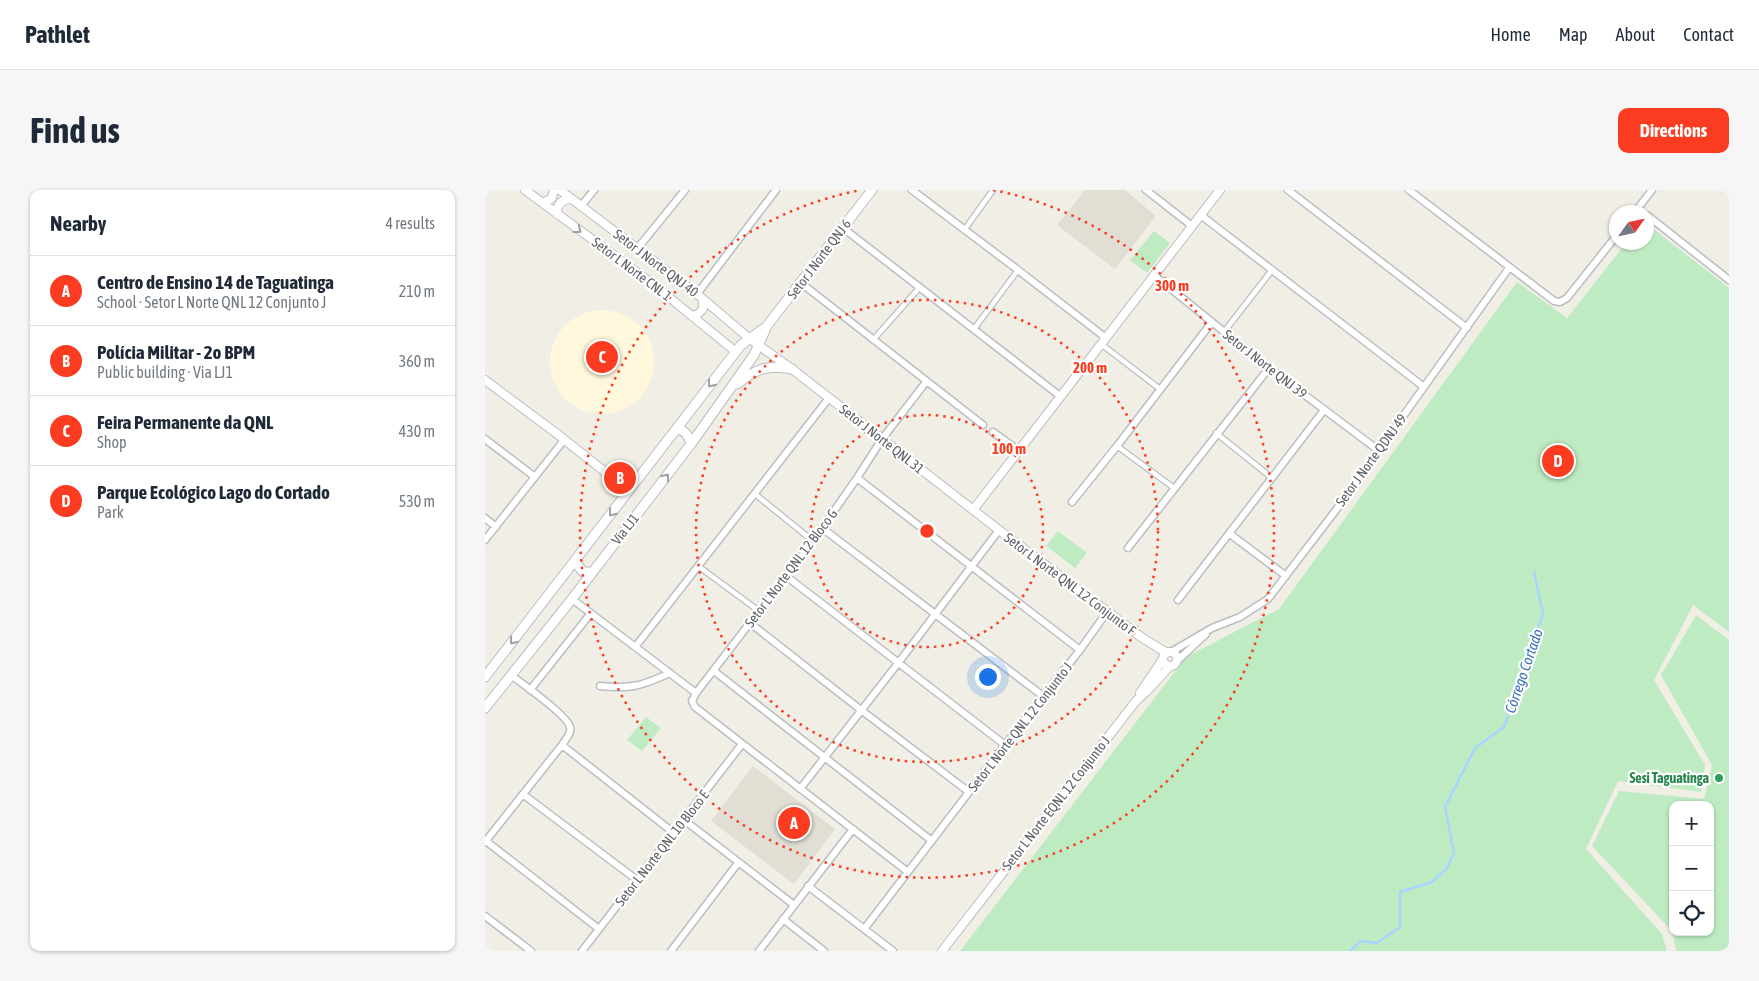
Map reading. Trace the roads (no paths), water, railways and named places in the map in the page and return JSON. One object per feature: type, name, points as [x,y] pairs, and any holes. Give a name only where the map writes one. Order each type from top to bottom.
[{"type":"main road","name":"Setor J Norte QNJ 6","points":[[766,327],[872,190]]},
{"type":"main road","name":"Via LJ1","points":[[485,677],[741,345],[766,327]]},
{"type":"main road","name":"Via LJ1","points":[[486,704],[512,676],[691,444],[731,389],[759,346],[766,327]]},
{"type":"main road","points":[[731,389],[757,370],[775,367],[792,369]]},
{"type":"main road","points":[[675,431],[678,428],[683,431],[691,444]]},
{"type":"main road","points":[[577,558],[577,563],[583,572],[592,572]]},
{"type":"street","name":"Setor L Norte CNL 1","points":[[525,190],[648,280],[736,352]]},
{"type":"street","points":[[543,203],[552,198],[554,190]]},
{"type":"street","name":"Setor J Norte QNJ 40","points":[[560,190],[700,297],[759,346]]},
{"type":"street","points":[[581,206],[594,190]]},
{"type":"street","points":[[637,250],[685,190]]},
{"type":"street","points":[[693,316],[703,309],[700,297],[776,190]]},
{"type":"street","points":[[912,190],[1018,270],[1160,389]]},
{"type":"street","points":[[965,229],[993,190]]},
{"type":"street","points":[[973,510],[1220,190]]},
{"type":"street","points":[[1289,190],[1467,328]]},
{"type":"street","points":[[1409,190],[1554,301],[1559,302],[1573,292],[1609,245]]},
{"type":"street","points":[[1643,205],[1652,190]]},
{"type":"street","points":[[1149,191],[1192,226]]},
{"type":"street","points":[[557,214],[557,208],[560,203],[566,199],[571,199]]},
{"type":"street","points":[[1201,216],[1424,387]]},
{"type":"street","points":[[1654,221],[1729,280]]},
{"type":"street","points":[[843,228],[1061,396]]},
{"type":"street","name":"Setor J Norte QDNJ 49","points":[[1212,628],[1240,617],[1268,599],[1509,268]]},
{"type":"street","points":[[974,329],[1018,270]]},
{"type":"street","points":[[1224,332],[1272,270]]},
{"type":"street","name":"Setor J Norte QNJ 39","points":[[1155,276],[1269,368],[1378,450]]},
{"type":"street","points":[[801,283],[983,425]]},
{"type":"street","points":[[872,340],[920,286]]},
{"type":"street","points":[[1072,502],[1212,322]]},
{"type":"street","name":"Setor J Norte QNL 31","points":[[759,346],[792,369],[999,530]]},
{"type":"street","points":[[1127,548],[1269,368]]},
{"type":"street","points":[[485,380],[629,491]]},
{"type":"street","name":"Setor L Norte QNL 12 Bloco G","points":[[694,695],[813,541],[882,439],[926,382]]},
{"type":"street","points":[[636,646],[829,398]]},
{"type":"street","points":[[1178,600],[1231,534],[1325,410]]},
{"type":"street","points":[[993,432],[1019,451]]},
{"type":"street","points":[[1216,433],[1272,478]]},
{"type":"street","points":[[485,439],[535,477]]},
{"type":"street","points":[[485,540],[564,440]]},
{"type":"street","points":[[1117,446],[1174,488]]},
{"type":"street","points":[[857,478],[1080,650]]},
{"type":"street","points":[[755,494],[813,541]]},
{"type":"street","points":[[485,518],[496,527]]},
{"type":"street","points":[[822,528],[1043,696]]},
{"type":"street","points":[[800,789],[999,530]]},
{"type":"street","name":"Setor L Norte QNL 12 Conjunto F","points":[[999,530],[1166,655]]},
{"type":"street","points":[[1231,534],[1286,576]]},
{"type":"street","points":[[698,566],[759,612]]},
{"type":"street","points":[[786,576],[1005,745]]},
{"type":"street","points":[[572,599],[670,673],[694,695],[692,701],[695,707],[908,872]]},
{"type":"street","name":"Setor L Norte QNL 12 Conjunto J","points":[[865,928],[1080,650],[1107,612]]},
{"type":"street","points":[[530,690],[591,613]]},
{"type":"street","points":[[750,623],[969,792]]},
{"type":"street","points":[[1136,701],[1166,655],[1212,628]]},
{"type":"street","points":[[1136,701],[1169,667],[1174,666],[1212,628]]},
{"type":"street","points":[[1166,655],[1176,655],[1177,661]]},
{"type":"street","points":[[1166,655],[1165,665],[1169,667]]},
{"type":"street","points":[[714,671],[932,841]]},
{"type":"street","points":[[600,686],[635,687],[670,673]]},
{"type":"street","points":[[512,676],[562,716],[570,726],[571,731],[485,842],[599,929]]},
{"type":"street","name":"Setor L Norte EQNL 12 Conjunto J","points":[[942,951],[1136,701]]},
{"type":"street","points":[[562,744],[674,833]]},
{"type":"street","name":"Setor L Norte QNL 10 Bloco E","points":[[582,951],[742,744]]},
{"type":"street","points":[[523,795],[637,880]]},
{"type":"street","points":[[684,820],[794,905]]},
{"type":"street","points":[[759,951],[853,829]]},
{"type":"street","points":[[671,951],[738,863]]},
{"type":"street","points":[[808,886],[893,951]]},
{"type":"street","points":[[485,916],[531,951]]},
{"type":"street","points":[[783,919],[824,951]]},
{"type":"waterway","name":"Córrego Cortado","points":[[1350,951],[1361,941],[1377,943],[1400,927],[1400,892],[1432,882],[1447,868],[1454,853],[1445,807],[1475,748],[1504,727],[1543,614],[1534,572]]},
{"type":"place","name":"Feira Permanente da QNL","points":[[602,357]]},
{"type":"place","name":"Parque Ecológico Lago do Cortado","points":[[1558,461]]},
{"type":"place","name":"Polícia Militar - 2o BPM","points":[[620,478]]},
{"type":"place","name":"Sesi Taguatinga","points":[[1719,778]]},
{"type":"place","name":"Centro de Ensino 14 de Taguatinga","points":[[794,823]]}]
